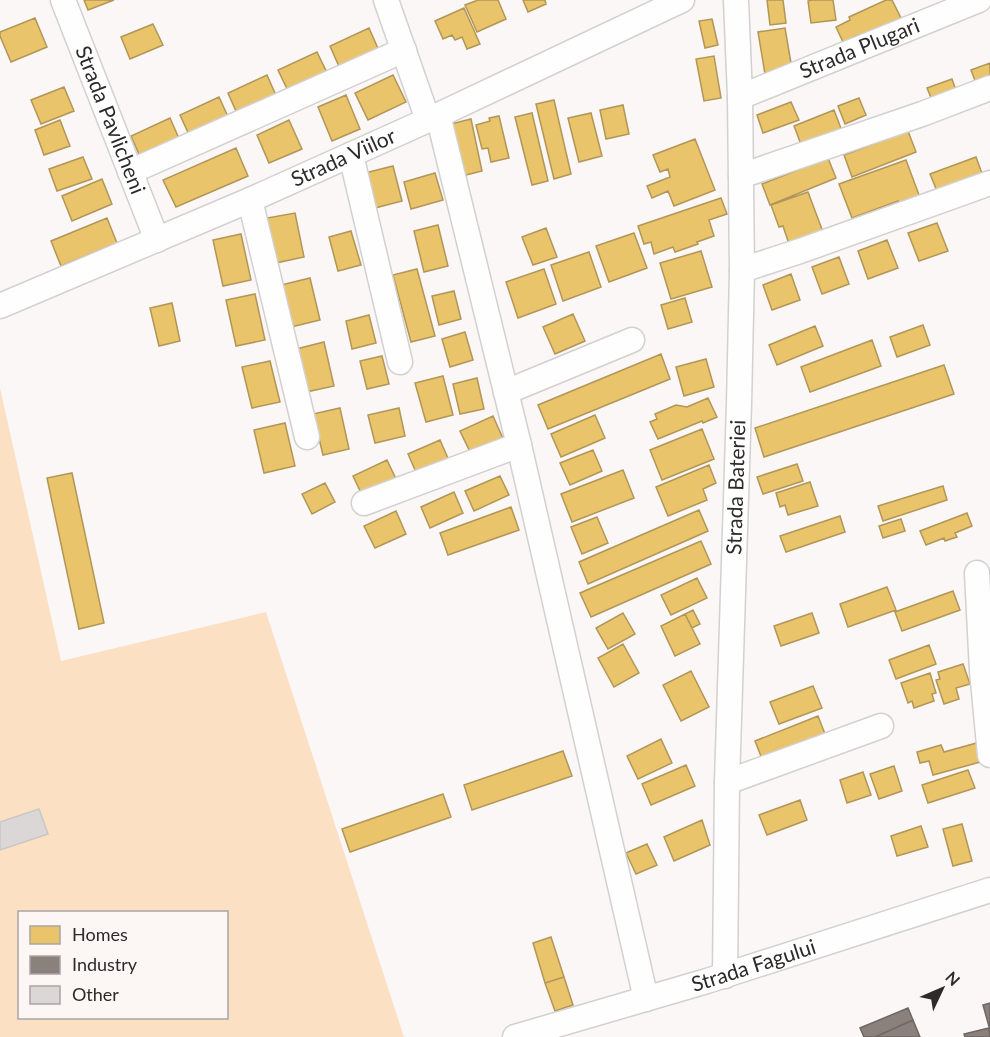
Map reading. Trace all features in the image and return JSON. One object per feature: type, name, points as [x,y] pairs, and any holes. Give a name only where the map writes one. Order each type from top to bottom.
[{"type":"street","name":"Strada Pavlicheni","points":[[63,0],[157,240]]},
{"type":"street","points":[[386,0],[404,50],[433,117],[506,392],[646,999]]},
{"type":"street","name":"Strada Viilor","points":[[0,306],[351,155],[682,0]]},
{"type":"street","name":"Strada Bateriei","points":[[725,976],[727,782],[742,270],[740,97],[736,0]]},
{"type":"street","name":"Strada Plugari","points":[[740,97],[979,0]]},
{"type":"street","points":[[130,172],[404,50]]},
{"type":"street","points":[[741,176],[922,114],[990,88]]},
{"type":"street","points":[[351,155],[400,362]]},
{"type":"street","points":[[742,270],[990,183]]},
{"type":"street","points":[[250,200],[307,437]]},
{"type":"street","points":[[506,392],[632,340]]},
{"type":"street","points":[[364,503],[519,445]]},
{"type":"street","points":[[977,573],[982,670],[990,755]]},
{"type":"street","points":[[727,782],[881,726]]},
{"type":"street","name":"Strada Fagului","points":[[515,1037],[725,976],[990,890]]},
{"type":"shaded area","points":[[0,388],[61,661],[266,612],[404,1037],[0,1037]]},
{"type":"building: Homes","points":[[84,0],[114,0],[88,10]]},
{"type":"building: Homes","points":[[478,0],[498,0],[506,19],[477,32],[465,5]]},
{"type":"building: Homes","points":[[523,0],[545,0],[546,4],[528,12]]},
{"type":"building: Homes","points":[[767,0],[783,0],[786,23],[770,25]]},
{"type":"building: Homes","points":[[833,0],[836,20],[811,23],[808,1]]},
{"type":"building: Homes","points":[[886,0],[892,0],[901,18],[859,38],[858,35],[843,42],[836,27],[850,20],[849,17]]},
{"type":"building: Homes","points":[[464,8],[480,44],[467,49],[462,37],[455,40],[452,35],[443,39],[435,21]]},
{"type":"building: Homes","points":[[35,18],[47,47],[11,62],[0,32]]},
{"type":"building: Homes","points":[[712,19],[718,45],[705,48],[699,21]]},
{"type":"building: Homes","points":[[153,24],[163,45],[130,59],[121,37]]},
{"type":"building: Homes","points":[[369,28],[380,53],[341,71],[330,46]]},
{"type":"building: Homes","points":[[785,28],[792,69],[765,74],[758,32]]},
{"type":"building: Homes","points":[[317,52],[329,77],[290,95],[278,70]]},
{"type":"building: Homes","points":[[714,56],[721,98],[704,101],[696,59]]},
{"type":"building: Homes","points":[[990,63],[990,81],[977,86],[971,70]]},
{"type":"building: Homes","points":[[267,75],[278,100],[239,118],[228,93]]},
{"type":"building: Homes","points":[[393,75],[406,102],[368,120],[355,93]]},
{"type":"building: Homes","points":[[952,79],[958,96],[934,105],[927,88]]},
{"type":"building: Homes","points":[[64,87],[74,111],[41,124],[31,100]]},
{"type":"building: Homes","points":[[346,95],[360,129],[332,141],[318,107]]},
{"type":"building: Homes","points":[[219,97],[230,121],[191,139],[180,115]]},
{"type":"building: Homes","points":[[859,98],[866,115],[845,124],[838,106]]},
{"type":"building: Homes","points":[[554,100],[571,174],[554,179],[536,104]]},
{"type":"building: Homes","points":[[791,102],[799,120],[763,133],[757,115]]},
{"type":"building: Homes","points":[[623,105],[629,134],[606,139],[600,110]]},
{"type":"building: Homes","points":[[834,110],[842,131],[802,147],[794,126]]},
{"type":"building: Homes","points":[[532,113],[548,181],[532,185],[515,117]]},
{"type":"building: Homes","points":[[591,113],[602,156],[579,162],[568,118]]},
{"type":"building: Homes","points":[[499,116],[509,158],[491,162],[488,148],[482,149],[476,125]]},
{"type":"building: Homes","points":[[170,118],[181,143],[142,161],[131,136]]},
{"type":"building: Homes","points":[[471,119],[482,171],[458,177],[447,125]]},
{"type":"building: Homes","points":[[60,120],[70,146],[44,155],[35,130]]},
{"type":"building: Homes","points":[[289,120],[302,149],[269,163],[257,135]]},
{"type":"building: Homes","points":[[908,131],[916,152],[852,177],[844,155]]},
{"type":"building: Homes","points":[[695,139],[715,190],[674,206],[668,191],[652,198],[647,186],[670,177],[668,169],[660,172],[653,155]]},
{"type":"building: Homes","points":[[236,148],[248,176],[176,207],[163,180]]},
{"type":"building: Homes","points":[[83,157],[92,179],[57,191],[49,169]]},
{"type":"building: Homes","points":[[976,157],[984,179],[939,196],[930,174]]},
{"type":"building: Homes","points":[[828,158],[836,178],[770,205],[762,184]]},
{"type":"building: Homes","points":[[906,160],[922,203],[902,210],[898,201],[852,218],[839,184]]},
{"type":"building: Homes","points":[[393,166],[402,201],[375,208],[365,173]]},
{"type":"building: Homes","points":[[435,173],[443,200],[411,209],[404,182]]},
{"type":"building: Homes","points":[[102,179],[112,204],[72,221],[62,196]]},
{"type":"building: Homes","points":[[808,192],[823,232],[789,244],[783,226],[779,227],[771,205]]},
{"type":"building: Homes","points":[[721,198],[727,214],[709,220],[714,236],[675,252],[673,247],[654,254],[651,242],[644,244],[638,226]]},
{"type":"building: Homes","points":[[295,213],[304,257],[276,263],[267,218]]},
{"type":"building: Homes","points":[[107,218],[117,243],[61,266],[51,241]]},
{"type":"building: Homes","points":[[937,223],[948,251],[919,261],[908,233]]},
{"type":"building: Homes","points":[[438,225],[448,266],[424,272],[414,231]]},
{"type":"building: Homes","points":[[546,228],[557,257],[533,265],[522,237]]},
{"type":"building: Homes","points":[[351,231],[361,265],[338,271],[329,237]]},
{"type":"building: Homes","points":[[634,233],[647,268],[609,282],[596,246]]},
{"type":"building: Homes","points":[[241,234],[251,280],[223,286],[213,240]]},
{"type":"building: Homes","points":[[887,240],[898,268],[868,279],[858,251]]},
{"type":"building: Homes","points":[[701,251],[712,287],[671,299],[660,263]]},
{"type":"building: Homes","points":[[589,252],[601,287],[563,301],[551,265]]},
{"type":"building: Homes","points":[[839,257],[849,284],[822,294],[812,267]]},
{"type":"building: Homes","points":[[417,269],[435,336],[411,342],[393,275]]},
{"type":"building: Homes","points":[[544,269],[556,304],[518,318],[506,282]]},
{"type":"building: Homes","points":[[791,274],[800,300],[772,310],[763,285]]},
{"type":"building: Homes","points":[[310,278],[320,320],[291,327],[281,285]]},
{"type":"building: Homes","points":[[454,291],[461,319],[439,325],[432,296]]},
{"type":"building: Homes","points":[[255,294],[265,340],[236,346],[226,300]]},
{"type":"building: Homes","points":[[685,298],[692,322],[668,329],[661,305]]},
{"type":"building: Homes","points":[[172,303],[180,341],[159,346],[150,308]]},
{"type":"building: Homes","points":[[573,314],[585,341],[555,354],[543,327]]},
{"type":"building: Homes","points":[[369,315],[376,343],[352,349],[346,321]]},
{"type":"building: Homes","points":[[923,325],[930,345],[897,357],[890,337]]},
{"type":"building: Homes","points":[[815,326],[823,346],[777,365],[769,345]]},
{"type":"building: Homes","points":[[465,332],[473,360],[450,367],[442,339]]},
{"type":"building: Homes","points":[[872,340],[881,366],[810,392],[801,367]]},
{"type":"building: Homes","points":[[324,342],[334,386],[306,392],[296,349]]},
{"type":"building: Homes","points":[[661,354],[670,379],[548,429],[538,405]]},
{"type":"building: Homes","points":[[382,356],[389,384],[367,389],[360,361]]},
{"type":"building: Homes","points":[[706,359],[714,387],[684,396],[676,367]]},
{"type":"building: Homes","points":[[270,361],[280,402],[252,408],[242,367]]},
{"type":"building: Homes","points":[[944,365],[954,394],[764,457],[755,428]]},
{"type":"building: Homes","points":[[443,376],[453,415],[426,422],[415,383]]},
{"type":"building: Homes","points":[[477,378],[484,409],[460,414],[453,384]]},
{"type":"building: Homes","points":[[708,398],[717,417],[658,439],[650,422],[657,419],[655,414],[676,405],[687,407]]},
{"type":"building: Homes","points":[[340,408],[349,449],[323,455],[313,414]]},
{"type":"building: Homes","points":[[399,408],[405,436],[375,443],[368,415]]},
{"type":"building: Homes","points":[[595,415],[605,438],[561,457],[551,434]]},
{"type":"building: Homes","points":[[493,416],[505,443],[473,458],[460,431]]},
{"type":"building: Homes","points":[[285,423],[295,466],[264,473],[254,430]]},
{"type":"building: Homes","points":[[702,429],[714,459],[662,480],[650,450]]},
{"type":"building: Homes","points":[[440,440],[451,465],[419,479],[408,454]]},
{"type":"building: Homes","points":[[593,450],[602,471],[570,485],[560,463]]},
{"type":"building: Homes","points":[[387,460],[397,481],[363,497],[353,476]]},
{"type":"building: Homes","points":[[797,464],[803,481],[763,494],[757,477]]},
{"type":"building: Homes","points":[[709,465],[716,483],[703,489],[707,500],[668,516],[656,487]]},
{"type":"building: Homes","points":[[623,470],[634,498],[572,522],[561,494]]},
{"type":"building: Homes","points":[[72,473],[104,623],[79,629],[47,478]]},
{"type":"building: Homes","points":[[500,476],[509,495],[474,511],[465,491]]},
{"type":"building: Homes","points":[[810,482],[818,506],[788,515],[785,505],[780,507],[776,493]]},
{"type":"building: Homes","points":[[325,483],[335,502],[312,514],[302,494]]},
{"type":"building: Homes","points":[[943,486],[947,500],[883,521],[878,506]]},
{"type":"building: Homes","points":[[454,492],[463,513],[430,528],[421,507]]},
{"type":"building: Homes","points":[[511,507],[519,530],[448,555],[440,533]]},
{"type":"building: Homes","points":[[699,510],[708,531],[588,584],[579,562]]},
{"type":"building: Homes","points":[[396,511],[406,534],[375,548],[364,526]]},
{"type":"building: Homes","points":[[967,513],[972,526],[955,533],[957,537],[945,541],[944,538],[926,545],[920,531]]},
{"type":"building: Homes","points":[[840,516],[845,532],[786,552],[780,536]]},
{"type":"building: Homes","points":[[597,517],[608,543],[582,554],[571,527]]},
{"type":"building: Homes","points":[[901,519],[905,531],[883,538],[879,526]]},
{"type":"building: Homes","points":[[701,541],[711,564],[591,617],[580,593]]},
{"type":"building: Homes","points":[[697,578],[707,598],[671,615],[661,595]]},
{"type":"building: Homes","points":[[887,587],[896,610],[848,627],[840,604]]},
{"type":"building: Homes","points":[[953,591],[960,610],[902,631],[895,612]]},
{"type":"building: Homes","points":[[693,610],[700,624],[692,628],[685,614]]},
{"type":"building: Homes","points":[[623,613],[635,634],[608,649],[596,628]]},
{"type":"building: Homes","points":[[812,613],[819,633],[781,646],[774,626]]},
{"type":"building: Homes","points":[[685,614],[700,644],[675,656],[661,626]]},
{"type":"building: Homes","points":[[623,644],[639,673],[614,687],[598,658]]},
{"type":"building: Homes","points":[[929,645],[936,664],[896,679],[889,660]]},
{"type":"building: Homes","points":[[963,664],[970,684],[956,688],[959,699],[944,704],[936,680],[940,679],[938,672]]},
{"type":"building: Homes","points":[[691,671],[709,707],[681,721],[663,685]]},
{"type":"building: Homes","points":[[930,673],[936,693],[932,694],[934,701],[914,708],[912,701],[908,703],[901,683]]},
{"type":"building: Homes","points":[[813,686],[822,708],[779,724],[770,702]]},
{"type":"building: Homes","points":[[818,716],[827,739],[764,764],[755,741]]},
{"type":"building: Homes","points":[[661,739],[672,763],[638,779],[627,756]]},
{"type":"building: Homes","points":[[980,742],[984,761],[933,775],[929,761],[920,763],[917,752],[941,745],[944,752]]},
{"type":"building: Homes","points":[[563,751],[572,776],[472,810],[464,785]]},
{"type":"building: Homes","points":[[686,765],[695,786],[651,805],[642,784]]},
{"type":"building: Homes","points":[[894,766],[902,791],[879,799],[870,774]]},
{"type":"building: Homes","points":[[968,770],[975,788],[928,803],[922,785]]},
{"type":"building: Homes","points":[[863,772],[871,795],[847,803],[840,780]]},
{"type":"building: Homes","points":[[443,794],[451,817],[350,852],[342,829]]},
{"type":"building: Homes","points":[[800,800],[807,820],[767,835],[759,815]]},
{"type":"building: Homes","points":[[702,820],[710,845],[674,861],[664,837]]},
{"type":"building: Homes","points":[[962,824],[972,861],[953,866],[943,829]]},
{"type":"building: Homes","points":[[921,826],[928,847],[897,856],[891,836]]},
{"type":"building: Homes","points":[[647,844],[657,865],[636,874],[626,853]]},
{"type":"building: Homes","points":[[551,937],[564,977],[545,983],[533,943]]},
{"type":"building: Homes","points":[[564,977],[573,1005],[555,1011],[545,983]]},
{"type":"building: Industry","points":[[990,1003],[990,1030],[983,1005]]},
{"type":"building: Industry","points":[[908,1008],[913,1020],[875,1037],[864,1037],[860,1028]]},
{"type":"building: Industry","points":[[913,1020],[920,1037],[875,1037]]},
{"type":"building: Industry","points":[[989,1028],[990,1037],[965,1037],[964,1034]]},
{"type":"building: Other","points":[[39,809],[48,834],[0,850],[0,822]]}]
